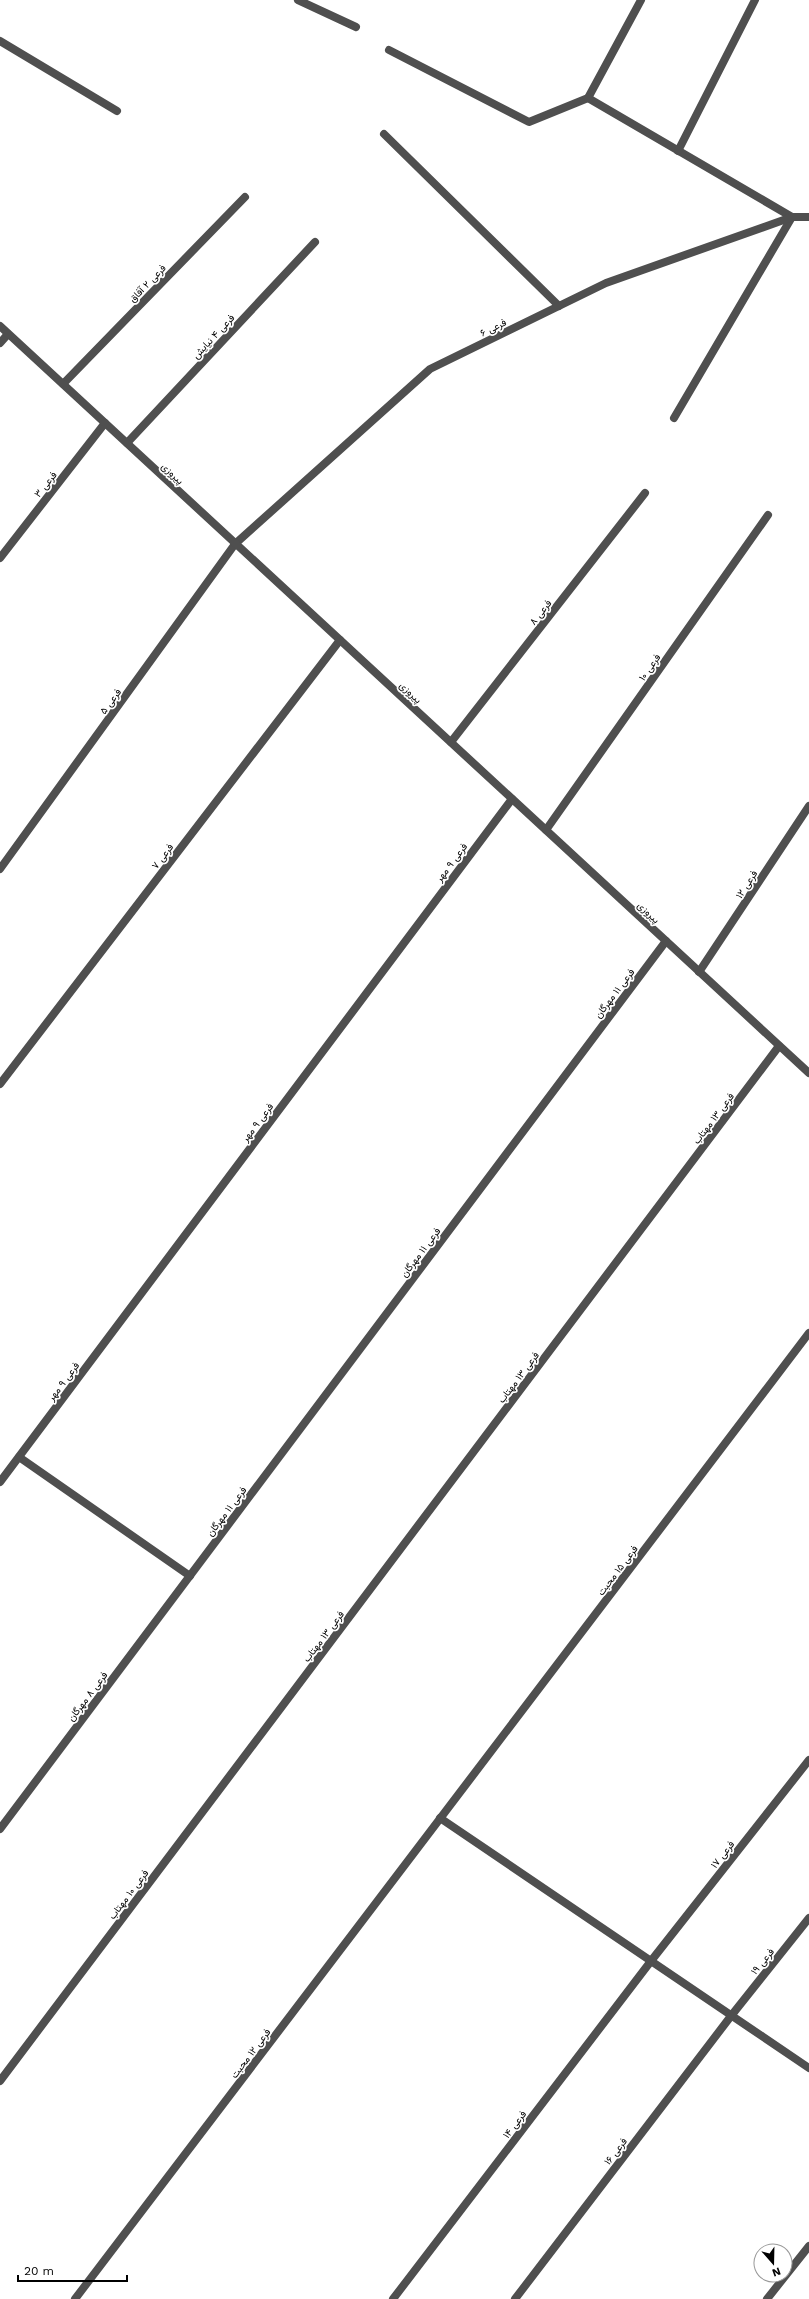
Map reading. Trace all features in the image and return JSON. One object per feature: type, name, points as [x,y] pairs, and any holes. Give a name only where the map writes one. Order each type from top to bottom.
[{"type":"street","points":[[298,0],[356,27]]},
{"type":"street","points":[[389,50],[529,122],[588,98],[641,0]]},
{"type":"street","points":[[678,151],[756,0]]},
{"type":"street","points":[[0,41],[117,111]]},
{"type":"street","points":[[588,98],[792,217],[674,418]]},
{"type":"street","points":[[384,134],[559,306]]},
{"type":"street","name":"فرعی ۲ آفاق","points":[[62,384],[245,197]]},
{"type":"street","name":"فرعی ۶","points":[[236,544],[430,369],[606,283],[792,217],[809,217]]},
{"type":"street","name":"فرعی ۴ نیایش","points":[[127,444],[315,242]]},
{"type":"street","name":"پیروزی","points":[[0,326],[809,1073]]},
{"type":"street","points":[[0,343],[8,334]]},
{"type":"street","name":"فرعی ۳","points":[[0,558],[105,423]]},
{"type":"street","name":"فرعی ۸","points":[[450,742],[645,493]]},
{"type":"street","name":"فرعی ۱۰","points":[[546,830],[768,515]]},
{"type":"street","name":"فرعی ۵","points":[[0,869],[236,544]]},
{"type":"street","name":"فرعی ۷","points":[[0,1084],[340,640]]},
{"type":"street","name":"فرعی ۹ مهر","points":[[0,1482],[512,799]]},
{"type":"street","name":"فرعی ۱۲","points":[[699,972],[809,806]]},
{"type":"street","name":"فرعی ۱۱ مهرگان","points":[[190,1576],[666,941]]},
{"type":"street","name":"فرعی ۱۳ مهتاب","points":[[272,1720],[780,1046]]},
{"type":"street","name":"فرعی ۱۵ محبت","points":[[440,1818],[809,1333]]},
{"type":"street","points":[[19,1457],[190,1576]]},
{"type":"street","name":"فرعی ۸ مهرگان","points":[[0,1829],[190,1576]]},
{"type":"street","name":"فرعی ۱۰ مهتاب","points":[[0,2081],[272,1720]]},
{"type":"street","name":"فرعی ۱۷","points":[[651,1961],[809,1760]]},
{"type":"street","points":[[440,1818],[809,2068]]},
{"type":"street","name":"فرعی ۱۲ محبت","points":[[75,2299],[440,1818]]},
{"type":"street","name":"فرعی ۱۹","points":[[731,2016],[809,1918]]},
{"type":"street","name":"فرعی ۱۴","points":[[393,2299],[651,1961]]},
{"type":"street","name":"فرعی ۱۶","points":[[515,2299],[731,2016]]},
{"type":"street","points":[[767,2299],[809,2246]]}]
